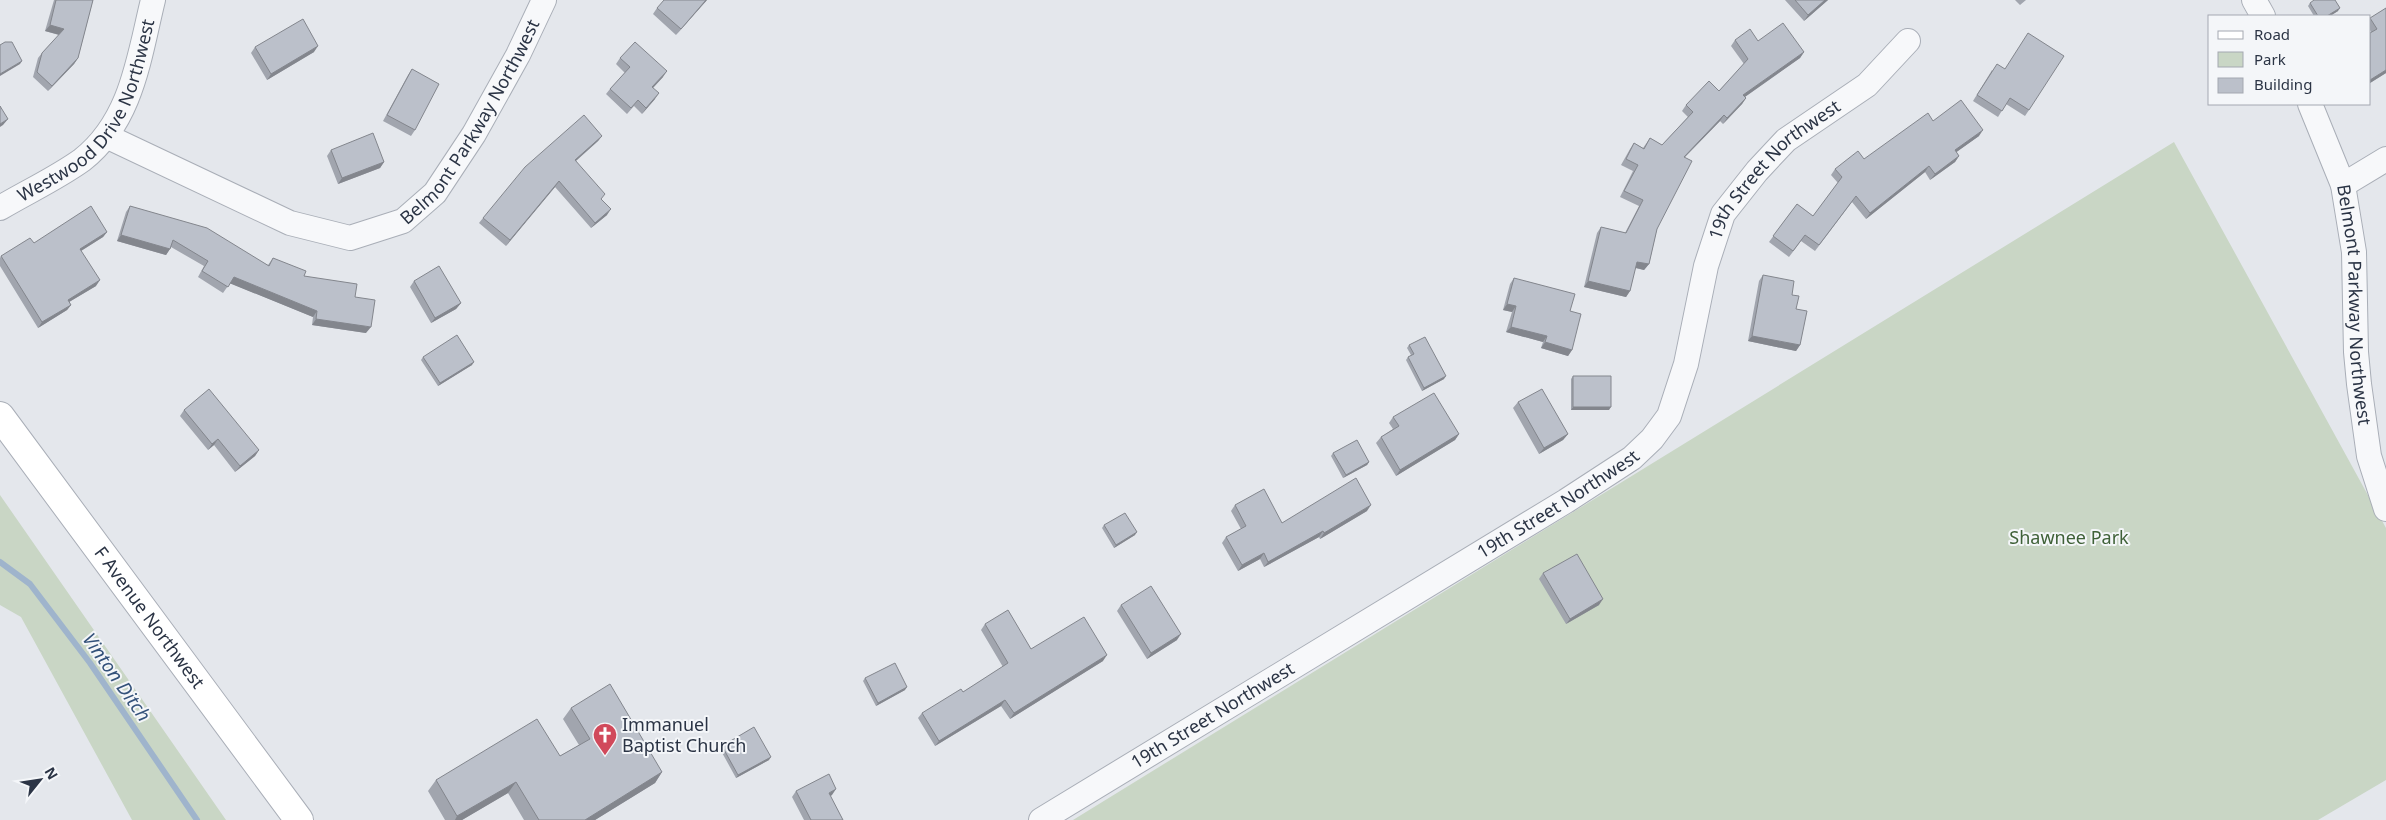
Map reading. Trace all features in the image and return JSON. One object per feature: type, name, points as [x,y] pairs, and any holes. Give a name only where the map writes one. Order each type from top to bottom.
[{"type":"main road","name":"F Avenue Northwest","points":[[0,416],[299,820]]},
{"type":"street","name":"Westwood Drive Northwest","points":[[0,208],[82,159],[106,136],[130,93],[153,0]]},
{"type":"street","name":"Belmont Parkway Northwest","points":[[106,136],[290,223],[350,238],[402,221],[435,193],[474,134],[518,56],[544,0]]},
{"type":"street","points":[[2254,0],[2262,15]]},
{"type":"street","name":"19th Street Northwest","points":[[1041,820],[1557,507],[1632,458],[1652,439],[1669,416],[1686,364],[1706,266],[1723,214],[1786,140],[1867,84],[1908,41]]},
{"type":"street","name":"Belmont Parkway Northwest","points":[[2310,105],[2343,185],[2354,252],[2356,352],[2359,384],[2369,456],[2386,508]]},
{"type":"street","points":[[2343,185],[2386,159]]},
{"type":"green space","name":"Shawnee Park","points":[[2174,142],[2386,528],[2386,780],[2318,820],[1073,820]]},
{"type":"green space","points":[[0,495],[226,820],[132,820],[21,617],[0,605]]},
{"type":"building","points":[[56,0],[93,0],[78,58],[52,86],[37,72],[42,53],[64,29],[50,25]]},
{"type":"building","points":[[664,0],[706,0],[681,29],[657,8]]},
{"type":"building","points":[[1795,0],[1825,0],[1808,15]]},
{"type":"building","points":[[2314,0],[2335,0],[2340,8],[2329,15],[2317,15],[2310,3]]},
{"type":"building","points":[[2386,8],[2386,70],[2371,79],[2371,32],[2377,29],[2371,17]]},
{"type":"building","points":[[303,19],[318,46],[271,74],[255,47]]},
{"type":"building","points":[[1783,23],[1804,52],[1743,95],[1746,98],[1727,118],[1724,115],[1684,157],[1692,161],[1657,229],[1649,264],[1637,262],[1630,291],[1588,281],[1601,227],[1626,233],[1643,200],[1624,191],[1638,165],[1626,159],[1634,143],[1644,149],[1650,138],[1662,145],[1693,112],[1686,105],[1709,81],[1719,91],[1748,59],[1735,40],[1750,29],[1758,41]]},
{"type":"building","points":[[2028,33],[2064,56],[2029,110],[2010,98],[2002,111],[1977,95],[1997,64],[2005,69]]},
{"type":"building","points":[[5,42],[12,42],[22,61],[0,74],[0,45]]},
{"type":"building","points":[[635,42],[667,71],[652,87],[659,93],[646,108],[638,100],[631,108],[610,89],[630,67],[620,58]]},
{"type":"building","points":[[412,69],[439,84],[415,130],[387,115]]},
{"type":"building","points":[[1961,100],[1983,130],[1955,150],[1959,156],[1935,174],[1929,166],[1870,213],[1856,196],[1819,245],[1805,235],[1793,251],[1773,236],[1797,204],[1813,216],[1842,177],[1835,169],[1858,151],[1864,159],[1928,113],[1933,121]]},
{"type":"building","points":[[0,106],[8,119],[0,124]]},
{"type":"building","points":[[584,115],[602,136],[575,160],[605,194],[601,199],[611,209],[595,223],[559,181],[510,240],[483,218],[525,167]]},
{"type":"building","points":[[373,133],[384,162],[342,178],[331,150]]},
{"type":"building","points":[[91,206],[107,232],[80,249],[100,280],[68,300],[71,305],[42,322],[1,256],[30,238],[34,243]]},
{"type":"building","points":[[130,206],[207,228],[269,266],[273,258],[306,271],[304,276],[357,284],[355,297],[375,300],[371,327],[316,319],[317,311],[234,277],[228,287],[202,271],[208,261],[173,240],[170,249],[121,235]]},
{"type":"building","points":[[439,266],[461,303],[435,318],[414,281]]},
{"type":"building","points":[[1763,275],[1794,281],[1792,295],[1799,296],[1796,309],[1807,311],[1800,345],[1752,336]]},
{"type":"building","points":[[1514,278],[1575,294],[1570,311],[1581,314],[1572,350],[1545,342],[1547,336],[1511,327],[1516,306],[1507,304]]},
{"type":"building","points":[[457,335],[474,362],[440,383],[423,357]]},
{"type":"building","points":[[1425,337],[1446,376],[1424,388],[1408,357],[1414,354],[1409,345]]},
{"type":"building","points":[[1573,376],[1611,376],[1611,407],[1573,407]]},
{"type":"building","points":[[209,389],[259,450],[240,466],[218,439],[212,444],[184,410]]},
{"type":"building","points":[[1542,389],[1568,434],[1544,448],[1518,402]]},
{"type":"building","points":[[1434,393],[1459,434],[1400,470],[1381,437],[1399,426],[1393,417]]},
{"type":"building","points":[[1357,440],[1369,462],[1346,475],[1333,453]]},
{"type":"building","points":[[1356,478],[1371,505],[1324,533],[1323,531],[1268,562],[1264,553],[1242,565],[1226,537],[1246,526],[1235,505],[1264,489],[1282,523]]},
{"type":"building","points":[[1125,513],[1137,532],[1116,545],[1104,525]]},
{"type":"building","points":[[1577,554],[1603,599],[1570,619],[1543,573]]},
{"type":"building","points":[[1151,586],[1181,634],[1151,653],[1121,605]]},
{"type":"building","points":[[1008,610],[1031,649],[1084,617],[1107,655],[1014,713],[1005,700],[939,741],[922,713],[961,689],[963,692],[1008,663],[985,624]]},
{"type":"building","points":[[895,663],[907,687],[878,703],[865,678]]},
{"type":"building","name":"Immanuel Baptist Church","points":[[610,684],[662,772],[585,820],[539,820],[516,782],[457,816],[436,780],[537,719],[560,756],[590,739],[571,708]]},
{"type":"building","points":[[754,727],[771,757],[738,775],[722,746]]},
{"type":"building","points":[[829,774],[836,789],[829,793],[843,820],[811,820],[796,791]]},
{"type":"waterway","name":"Vinton Ditch","points":[[0,562],[30,584],[90,663],[197,820]]},
{"type":"place","name":"Immanuel Baptist Church","points":[[605,756]]}]
